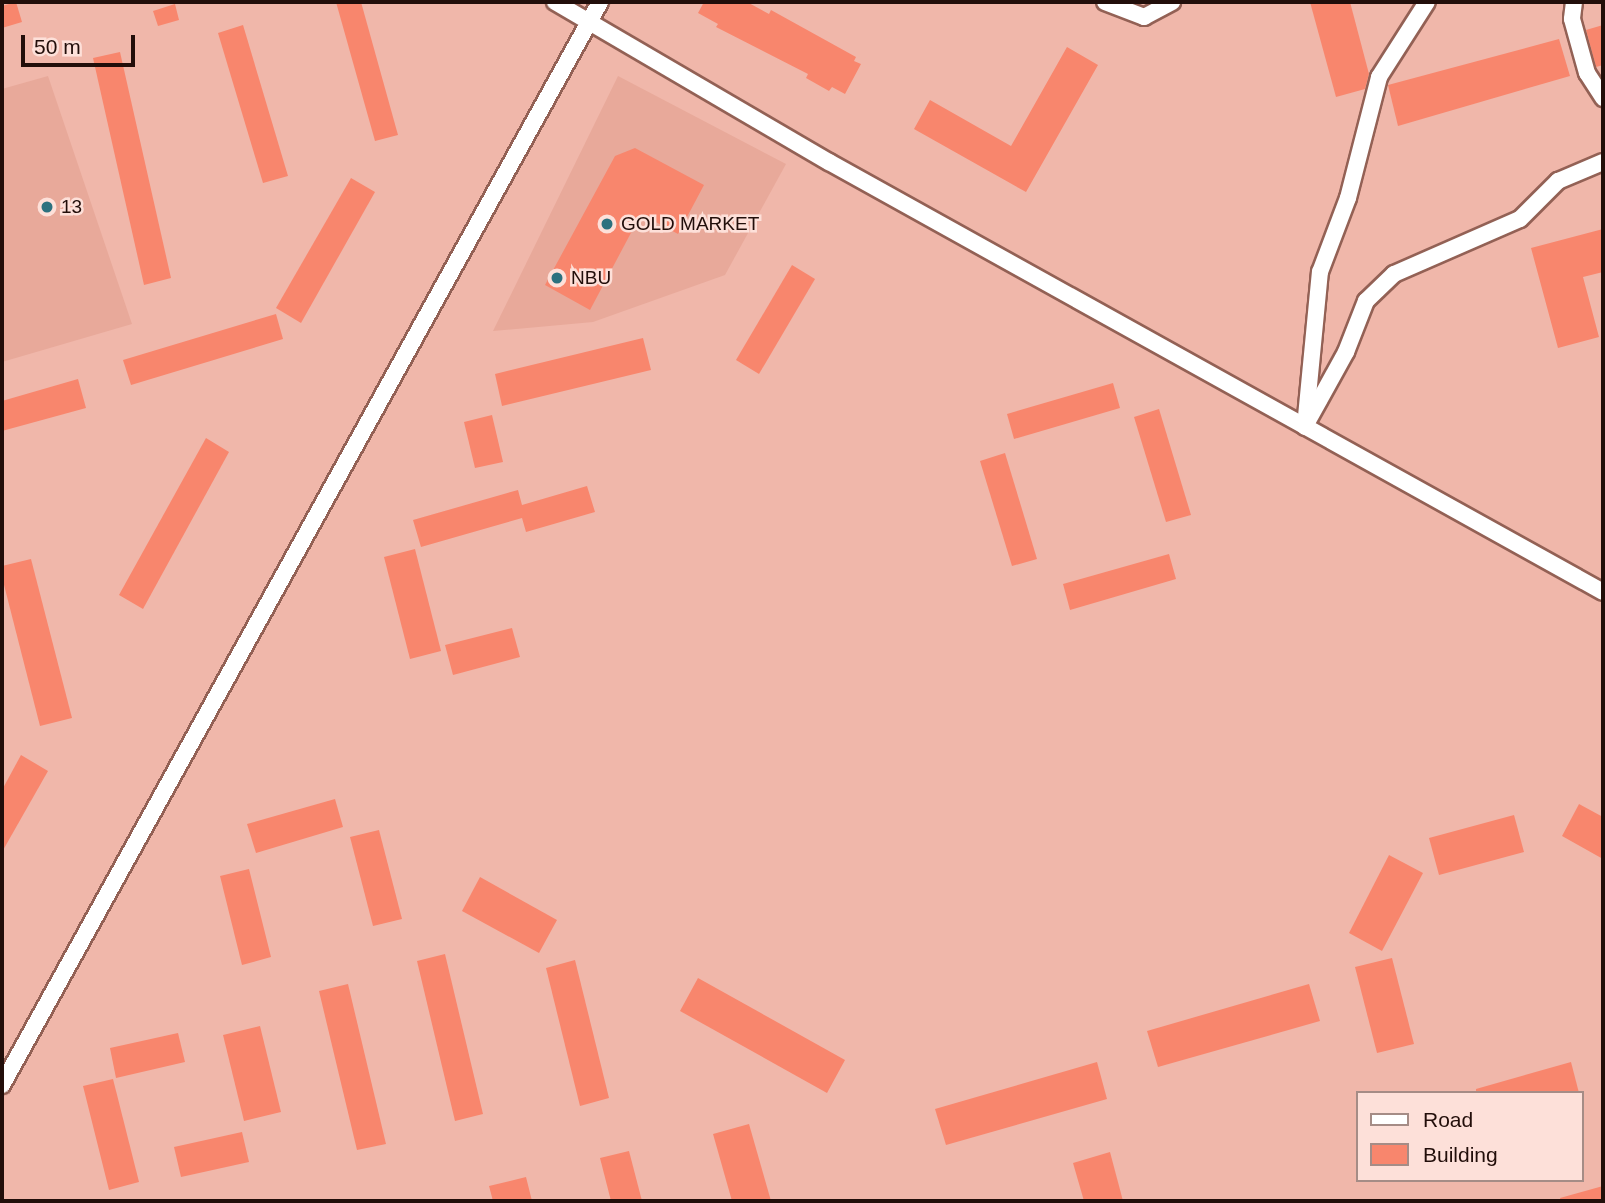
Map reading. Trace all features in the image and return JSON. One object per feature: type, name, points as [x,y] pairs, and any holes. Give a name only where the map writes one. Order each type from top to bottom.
[{"type":"street","points":[[555,2],[829,162],[1603,592]]},
{"type":"street","points":[[2,1085],[600,2]]},
{"type":"street","points":[[1105,2],[1144,17],[1172,2]]},
{"type":"street","points":[[1305,427],[1320,272],[1348,198],[1380,77],[1427,2]]},
{"type":"street","points":[[1574,2],[1572,19],[1587,73],[1603,98]]},
{"type":"street","points":[[1305,427],[1346,352],[1366,301],[1394,274],[1520,219],[1558,181],[1603,162]]},
{"type":"shaded area","name":"13","points":[[48,76],[132,324],[2,362],[2,89]]},
{"type":"shaded area","points":[[618,76],[786,164],[725,275],[593,322],[493,331]]},
{"type":"building","points":[[16,2],[22,22],[2,28],[2,6]]},
{"type":"building","points":[[336,2],[361,2],[398,135],[375,141]]},
{"type":"building","points":[[704,2],[747,2],[769,14],[771,10],[856,57],[854,61],[861,64],[845,94],[832,87],[829,91],[806,78],[808,74],[716,27],[718,24],[698,13]]},
{"type":"building","points":[[1310,2],[1350,2],[1369,74],[1365,89],[1336,97]]},
{"type":"building","points":[[175,4],[179,20],[158,26],[153,11]]},
{"type":"building","points":[[243,25],[288,176],[263,183],[218,33]]},
{"type":"building","points":[[1603,25],[1603,65],[1596,67],[1586,30]]},
{"type":"building","points":[[1559,39],[1570,76],[1398,126],[1388,85]]},
{"type":"building","points":[[1067,47],[1098,65],[1026,192],[914,129],[930,100],[1011,146]]},
{"type":"building","points":[[120,52],[171,278],[144,285],[93,58]]},
{"type":"building","name":"GOLD MARKET","points":[[635,148],[704,185],[678,234],[641,214],[590,310],[545,285],[615,156]]},
{"type":"building","points":[[351,178],[375,192],[301,323],[276,308]]},
{"type":"building","points":[[1603,229],[1603,272],[1583,277],[1599,337],[1558,348],[1531,248]]},
{"type":"building","points":[[792,265],[815,279],[759,374],[736,360]]},
{"type":"building","points":[[276,314],[283,339],[131,385],[123,360]]},
{"type":"building","points":[[643,338],[651,370],[502,406],[495,374]]},
{"type":"building","points":[[78,379],[86,408],[2,431],[2,401]]},
{"type":"building","points":[[1113,383],[1120,408],[1014,439],[1007,414]]},
{"type":"building","points":[[1159,409],[1191,515],[1166,522],[1134,417]]},
{"type":"building","points":[[492,415],[503,462],[475,468],[464,422]]},
{"type":"building","points":[[206,438],[229,452],[143,609],[119,595]]},
{"type":"building","points":[[1005,453],[1037,559],[1012,566],[980,461]]},
{"type":"building","points":[[587,486],[595,512],[526,532],[522,518],[421,547],[413,520],[518,490],[522,505]]},
{"type":"building","points":[[415,549],[441,651],[410,659],[384,557]]},
{"type":"building","points":[[1169,554],[1176,579],[1070,610],[1063,584]]},
{"type":"building","points":[[31,559],[72,718],[40,726],[2,577],[2,566]]},
{"type":"building","points":[[512,628],[520,657],[453,675],[445,645]]},
{"type":"building","points":[[21,755],[48,771],[2,852],[2,790]]},
{"type":"building","points":[[335,799],[343,827],[256,853],[247,824]]},
{"type":"building","points":[[1579,804],[1603,817],[1603,859],[1562,836]]},
{"type":"building","points":[[1514,815],[1524,852],[1439,875],[1429,838]]},
{"type":"building","points":[[379,830],[402,919],[373,926],[350,837]]},
{"type":"building","points":[[1389,855],[1423,873],[1382,951],[1349,933]]},
{"type":"building","points":[[249,869],[271,957],[242,965],[220,876]]},
{"type":"building","points":[[480,877],[557,920],[539,953],[462,911]]},
{"type":"building","points":[[445,954],[483,1114],[455,1121],[417,961]]},
{"type":"building","points":[[1392,958],[1414,1044],[1377,1053],[1355,967]]},
{"type":"building","points":[[575,960],[609,1098],[580,1106],[546,968]]},
{"type":"building","points":[[698,978],[845,1060],[827,1093],[680,1011]]},
{"type":"building","points":[[348,984],[386,1144],[357,1150],[319,991]]},
{"type":"building","points":[[1309,984],[1320,1021],[1158,1067],[1147,1031]]},
{"type":"building","points":[[260,1026],[281,1112],[244,1121],[223,1035]]},
{"type":"building","points":[[178,1033],[185,1062],[116,1078],[110,1048]]},
{"type":"building","points":[[1097,1062],[1107,1099],[946,1145],[935,1109]]},
{"type":"building","points":[[1571,1062],[1578,1091],[1476,1091]]},
{"type":"building","points":[[113,1079],[139,1182],[109,1190],[83,1086]]},
{"type":"building","points":[[749,1124],[771,1201],[732,1201],[713,1134]]},
{"type":"building","points":[[242,1132],[249,1162],[181,1177],[174,1147]]},
{"type":"building","points":[[629,1151],[642,1201],[611,1201],[600,1158]]},
{"type":"building","points":[[1110,1152],[1123,1201],[1084,1201],[1073,1163]]},
{"type":"building","points":[[526,1177],[532,1201],[493,1201],[489,1186]]},
{"type":"building","points":[[1603,1186],[1603,1201],[1561,1201],[1560,1198]]},
{"type":"place","name":"13","points":[[47,207]]},
{"type":"place","name":"GOLD MARKET","points":[[607,224]]},
{"type":"place","name":"NBU","points":[[557,278]]}]
